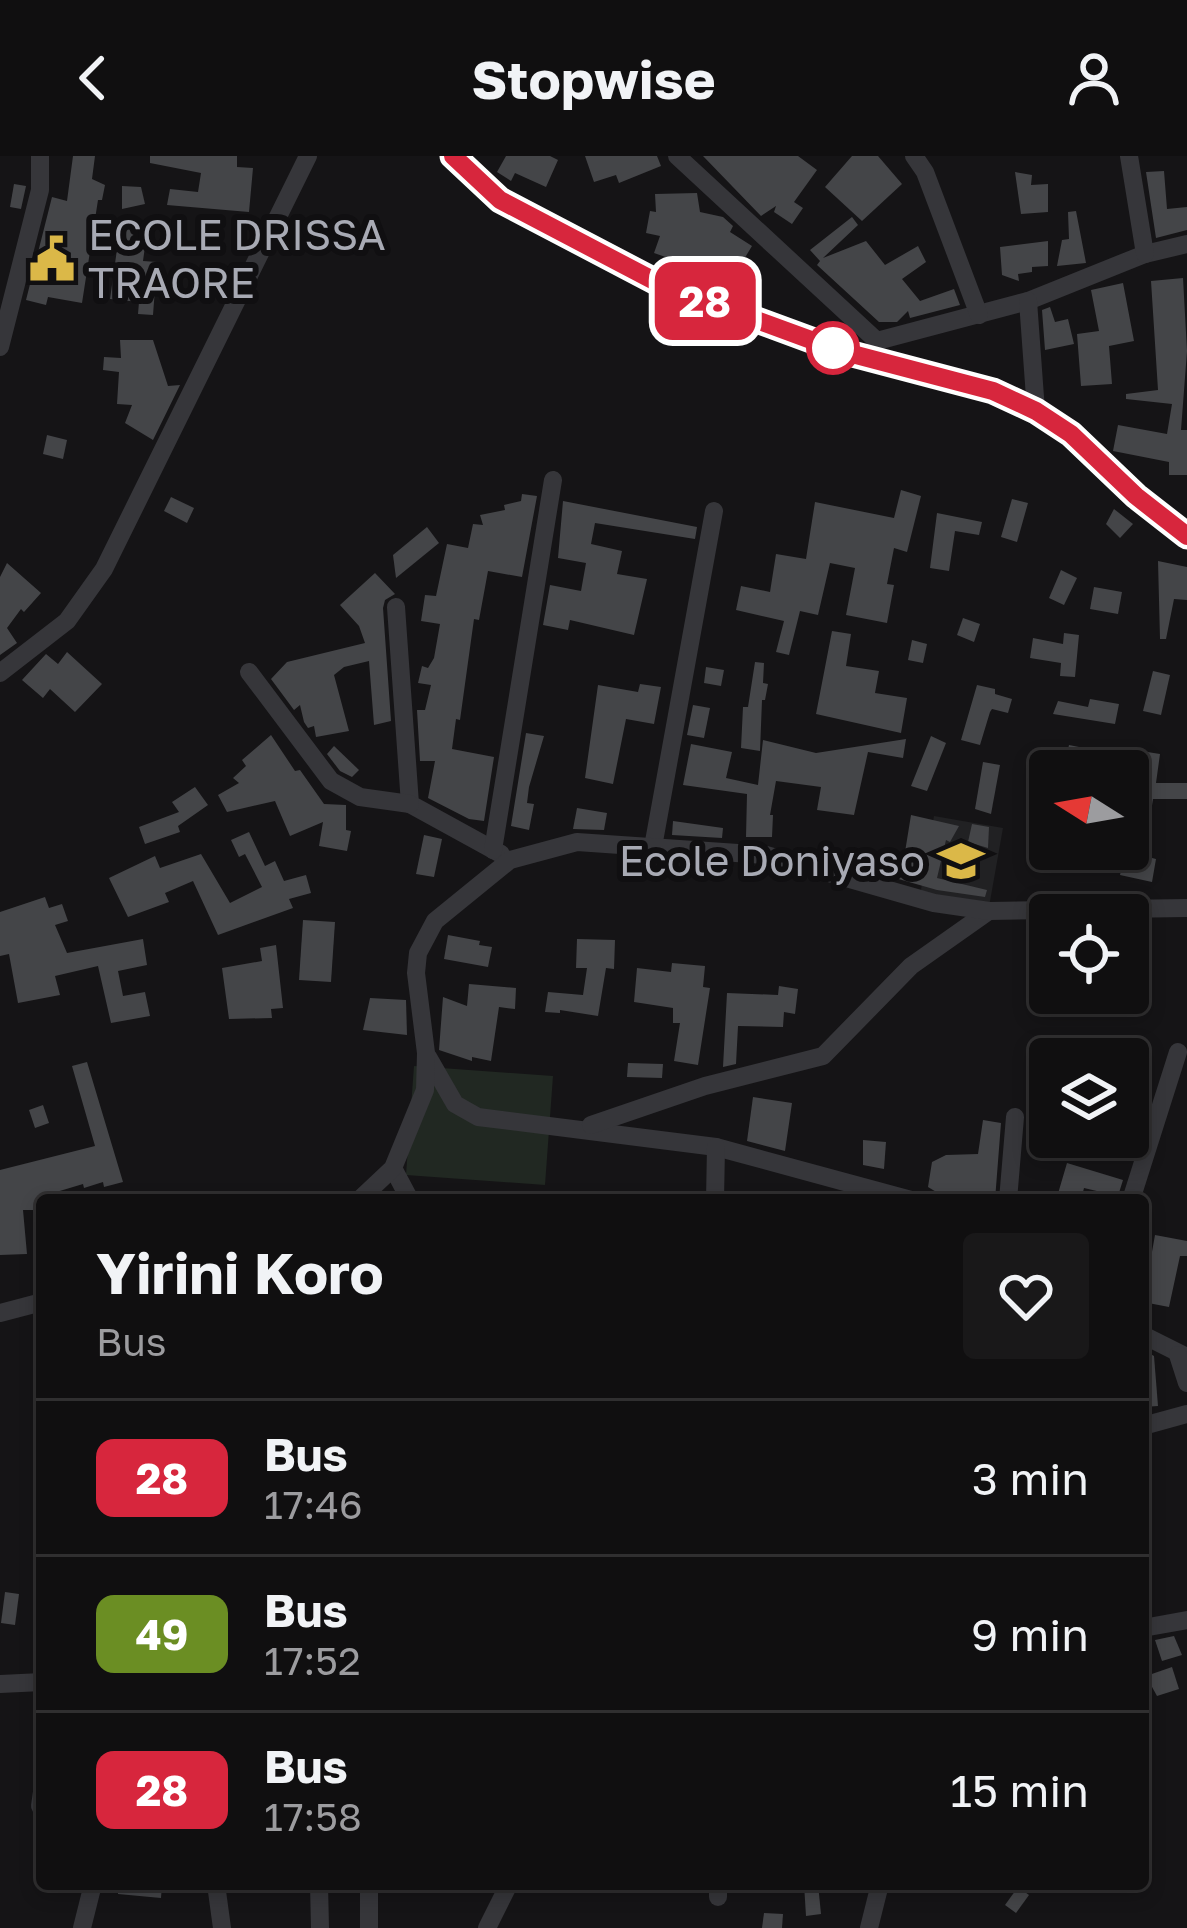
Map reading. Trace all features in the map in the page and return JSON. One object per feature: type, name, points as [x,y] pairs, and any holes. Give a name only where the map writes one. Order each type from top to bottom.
[{"type":"street","points":[[0,347],[5,310],[40,190],[40,156]]},
{"type":"street","points":[[0,673],[67,621],[104,568],[308,156]]},
{"type":"street","points":[[453,156],[500,200],[664,286],[841,351],[993,391],[1036,411],[1071,434],[1136,496],[1187,536]]},
{"type":"street","points":[[677,156],[877,341],[1028,301],[1145,254],[1187,244]]},
{"type":"street","points":[[914,156],[925,172],[979,315]]},
{"type":"street","points":[[1129,156],[1145,254]]},
{"type":"street","points":[[1028,301],[1036,411]]},
{"type":"street","points":[[502,855],[553,480]]},
{"type":"street","points":[[653,848],[714,512]]},
{"type":"street","points":[[396,607],[410,804]]},
{"type":"street","points":[[249,672],[331,781],[360,796],[410,804],[502,855]]},
{"type":"street","points":[[365,1194],[393,1168],[425,1090],[418,952],[435,921],[502,855],[577,842],[766,855],[934,903],[989,911],[1187,908]]},
{"type":"street","points":[[584,1127],[705,1085],[823,1056],[911,966],[989,911]]},
{"type":"street","points":[[1133,1194],[1178,1052]]},
{"type":"street","points":[[426,1053],[455,1104],[478,1117],[716,1147],[890,1194]]},
{"type":"street","points":[[1009,1194],[1015,1118]]},
{"type":"street","points":[[715,1194],[716,1147]]},
{"type":"street","points":[[393,1168],[407,1194]]},
{"type":"street","points":[[829,1177],[831,1194]]},
{"type":"street","points":[[0,1313],[36,1304]]},
{"type":"street","points":[[1149,1338],[1183,1356],[1187,1383]]},
{"type":"street","points":[[1149,1424],[1187,1414]]},
{"type":"street","points":[[1149,1627],[1187,1620]]},
{"type":"street","points":[[0,1684],[36,1682]]},
{"type":"street","points":[[82,1928],[92,1890]]},
{"type":"street","points":[[217,1890],[222,1928]]},
{"type":"street","points":[[319,1890],[320,1928]]},
{"type":"street","points":[[369,1890],[370,1928]]},
{"type":"street","points":[[487,1928],[506,1890]]},
{"type":"street","points":[[869,1928],[878,1890]]},
{"type":"shaded area","name":"Ecole Doniyaso","points":[[934,816],[1003,828],[989,907],[920,895]]},
{"type":"shaded area","points":[[414,1066],[553,1076],[545,1185],[406,1175]]},
{"type":"shaded area","points":[[445,1191],[683,1193],[683,1194]]},
{"type":"building","points":[[73,156],[95,156],[92,179],[105,185],[102,200],[98,200],[82,303],[48,297],[46,305],[26,300],[52,197],[67,201]]},
{"type":"building","points":[[150,156],[237,156],[237,167],[253,168],[249,212],[167,205],[170,189],[198,192],[201,173],[150,163]]},
{"type":"building","points":[[506,156],[558,160],[546,187],[515,173],[511,181],[497,172]]},
{"type":"building","points":[[585,156],[657,156],[661,166],[619,183],[616,175],[594,182]]},
{"type":"building","points":[[703,156],[798,156],[817,170],[794,202],[803,208],[792,224],[774,212],[776,206],[761,216]]},
{"type":"building","points":[[852,156],[878,156],[902,184],[862,221],[825,187]]},
{"type":"building","points":[[1164,171],[1167,209],[1187,207],[1187,230],[1156,238],[1146,172]]},
{"type":"building","points":[[1015,172],[1032,175],[1031,185],[1048,184],[1048,212],[1021,214]]},
{"type":"building","points":[[14,184],[26,186],[21,209],[10,207]]},
{"type":"building","points":[[122,186],[141,187],[145,204],[122,209]]},
{"type":"building","points":[[697,193],[700,212],[723,217],[733,226],[730,232],[752,246],[735,274],[720,265],[714,283],[701,279],[700,269],[654,253],[660,236],[646,233],[650,211],[656,212],[655,194]]},
{"type":"building","points":[[1076,211],[1086,263],[1057,266],[1062,240],[1069,239],[1068,212]]},
{"type":"building","points":[[852,217],[858,225],[823,258],[866,241],[885,265],[918,246],[926,262],[902,279],[920,301],[954,289],[960,305],[910,318],[908,311],[897,322],[879,322],[817,265],[820,261],[810,250]]},
{"type":"building","points":[[120,228],[147,232],[143,261],[157,262],[153,315],[138,314],[139,302],[110,299]]},
{"type":"building","points":[[1048,241],[1048,266],[1018,274],[1019,281],[1002,275],[1000,247]]},
{"type":"building","points":[[1183,278],[1187,351],[1181,430],[1187,430],[1187,475],[1169,475],[1169,462],[1113,451],[1118,425],[1167,434],[1172,404],[1126,399],[1126,394],[1158,390],[1151,281]]},
{"type":"building","points":[[1123,283],[1134,341],[1109,346],[1112,384],[1081,386],[1077,334],[1099,331],[1091,290]]},
{"type":"building","points":[[1050,307],[1055,322],[1068,319],[1074,344],[1045,350],[1042,310]]},
{"type":"building","points":[[120,340],[153,340],[168,386],[180,385],[153,440],[125,423],[132,405],[117,404],[119,372],[103,370],[104,357],[121,358]]},
{"type":"building","points":[[47,435],[67,440],[63,459],[43,454]]},
{"type":"building","points":[[901,490],[921,496],[907,552],[894,548],[887,584],[894,585],[887,623],[846,615],[855,568],[830,563],[818,615],[800,611],[789,655],[776,652],[784,621],[736,610],[741,586],[770,592],[776,554],[806,559],[815,502],[894,518]]},
{"type":"building","points":[[522,494],[537,496],[522,577],[488,571],[479,620],[474,619],[460,720],[456,719],[452,749],[494,757],[484,821],[469,819],[428,798],[435,761],[420,761],[417,710],[425,710],[431,685],[418,683],[422,666],[428,668],[434,658],[440,624],[421,621],[425,595],[436,596],[447,544],[468,548],[473,524],[483,525],[480,515],[505,510],[504,505],[521,501]]},
{"type":"building","points":[[171,497],[194,508],[187,523],[164,511]]},
{"type":"building","points":[[1012,499],[1028,503],[1017,542],[1001,537]]},
{"type":"building","points":[[563,501],[697,527],[695,539],[595,523],[591,544],[622,551],[617,574],[647,579],[634,635],[570,620],[568,630],[543,625],[550,585],[581,591],[586,563],[558,558]]},
{"type":"building","points":[[1114,509],[1133,524],[1120,538],[1106,524]]},
{"type":"building","points":[[937,513],[982,522],[979,535],[955,531],[949,571],[930,568]]},
{"type":"building","points":[[427,527],[439,543],[396,578],[393,555]]},
{"type":"building","points":[[1158,561],[1187,567],[1187,600],[1174,599],[1166,639],[1160,639]]},
{"type":"building","points":[[7,563],[41,593],[7,628],[17,643],[0,655],[0,577]]},
{"type":"building","points":[[1061,570],[1077,578],[1064,605],[1049,598]]},
{"type":"building","points":[[375,573],[395,594],[385,600],[383,608],[391,721],[374,725],[369,661],[344,667],[334,675],[349,731],[316,737],[314,726],[308,728],[304,722],[300,705],[294,710],[271,679],[287,662],[365,643],[359,626],[340,605]]},
{"type":"building","points":[[1094,587],[1122,592],[1118,614],[1090,609]]},
{"type":"building","points":[[963,618],[980,624],[974,642],[957,635]]},
{"type":"building","points":[[832,631],[851,634],[846,666],[879,671],[875,693],[907,698],[901,733],[816,714]]},
{"type":"building","points":[[1064,633],[1079,635],[1075,677],[1060,676],[1061,663],[1030,658],[1033,638],[1063,644]]},
{"type":"building","points":[[912,640],[927,644],[923,663],[908,660]]},
{"type":"building","points":[[67,652],[102,684],[75,712],[50,689],[43,698],[22,680],[46,654],[58,664]]},
{"type":"building","points":[[755,662],[764,663],[763,683],[768,684],[762,700],[760,751],[741,748],[743,707],[748,707]]},
{"type":"building","points":[[706,667],[724,670],[721,686],[704,683]]},
{"type":"building","points":[[1153,671],[1170,675],[1161,715],[1143,711]]},
{"type":"building","points":[[640,684],[661,687],[654,724],[626,719],[613,784],[585,778],[598,685],[638,692]]},
{"type":"building","points":[[977,685],[1012,699],[1008,713],[992,709],[980,745],[961,740]]},
{"type":"building","points":[[1090,699],[1119,704],[1115,724],[1053,714],[1058,701],[1088,707]]},
{"type":"building","points":[[693,705],[710,708],[704,738],[687,735]]},
{"type":"building","points":[[526,733],[544,736],[529,787],[527,803],[534,804],[529,830],[511,826]]},
{"type":"building","points":[[271,735],[324,804],[346,805],[346,830],[351,831],[347,851],[319,846],[323,822],[290,836],[275,801],[227,812],[218,795],[239,783],[233,778],[246,766],[242,760]]},
{"type":"building","points":[[931,736],[946,743],[927,791],[911,786]]},
{"type":"building","points":[[906,739],[903,758],[868,752],[854,815],[817,810],[821,787],[776,781],[772,837],[746,837],[747,794],[683,785],[691,744],[732,752],[726,778],[758,785],[763,740],[816,753]]},
{"type":"building","points":[[334,746],[359,770],[352,777],[340,771],[327,754]]},
{"type":"building","points":[[1149,752],[1160,754],[1156,783],[1187,783],[1187,799],[1153,799],[1149,824]]},
{"type":"building","points":[[983,762],[1000,765],[991,814],[975,809]]},
{"type":"building","points":[[195,787],[208,805],[178,826],[180,832],[145,844],[139,827],[179,812],[172,802]]},
{"type":"building","points":[[577,808],[607,813],[604,830],[573,829]]},
{"type":"building","points":[[911,815],[959,826],[950,842],[946,840],[937,878],[987,890],[985,897],[895,878]]},
{"type":"building","points":[[673,821],[723,828],[722,838],[672,835]]},
{"type":"building","points":[[972,824],[989,827],[988,848],[968,842]]},
{"type":"building","points":[[249,832],[265,866],[275,861],[284,881],[306,875],[311,893],[289,899],[293,908],[218,935],[193,881],[165,893],[169,902],[128,917],[109,878],[155,856],[160,868],[201,854],[230,903],[262,887],[245,854],[239,857],[231,840]]},
{"type":"building","points":[[424,835],[442,839],[434,877],[416,874]]},
{"type":"building","points":[[1149,857],[1156,859],[1152,882],[1120,875],[1121,870],[1149,870]]},
{"type":"building","points":[[45,897],[49,908],[62,904],[68,921],[55,925],[67,953],[143,939],[147,965],[118,971],[123,996],[145,992],[150,1016],[111,1023],[98,966],[55,976],[60,995],[18,1003],[9,954],[0,956],[0,912]]},
{"type":"building","points":[[303,920],[335,922],[331,982],[299,980]]},
{"type":"building","points":[[448,935],[492,947],[488,967],[444,959]]},
{"type":"building","points":[[577,939],[615,940],[614,969],[606,968],[598,1016],[545,1012],[548,992],[583,995],[587,968],[576,968]]},
{"type":"building","points":[[276,945],[283,1008],[271,1009],[272,1018],[229,1019],[222,968],[262,961],[260,948]]},
{"type":"building","points":[[672,963],[705,966],[703,987],[710,988],[698,1065],[674,1061],[680,1023],[673,1023],[673,1008],[634,1002],[637,968],[671,972]]},
{"type":"building","points":[[469,984],[516,988],[515,1009],[499,1007],[491,1061],[472,1057],[472,1061],[439,1050],[443,997],[467,1006]]},
{"type":"building","points":[[779,986],[798,989],[795,1014],[784,1012],[783,1027],[738,1026],[736,1064],[723,1067],[727,993],[778,995]]},
{"type":"building","points":[[370,998],[406,1000],[407,1035],[363,1030]]},
{"type":"building","points":[[87,1062],[123,1182],[36,1194],[36,1210],[23,1210],[27,1254],[0,1255],[0,1170],[95,1146],[72,1066]]},
{"type":"building","points":[[628,1063],[663,1064],[662,1078],[627,1077]]},
{"type":"building","points":[[753,1097],[792,1103],[785,1151],[747,1141]]},
{"type":"building","points":[[43,1105],[49,1123],[35,1128],[29,1110]]},
{"type":"building","points":[[983,1120],[1001,1123],[995,1194],[938,1194],[928,1187],[932,1162],[946,1155],[978,1154]]},
{"type":"building","points":[[863,1140],[886,1142],[884,1169],[863,1165]]},
{"type":"building","points":[[1067,1163],[1123,1180],[1119,1194],[1084,1188],[1082,1194],[1058,1194]]},
{"type":"building","points":[[1155,1235],[1187,1241],[1187,1256],[1180,1256],[1169,1307],[1149,1303]]},
{"type":"building","points":[[1149,1353],[1154,1356],[1158,1406],[1149,1407]]},
{"type":"building","points":[[5,1592],[19,1594],[15,1625],[1,1623]]},
{"type":"building","points":[[1174,1636],[1182,1655],[1162,1661],[1155,1640]]},
{"type":"building","points":[[1172,1667],[1179,1689],[1157,1696],[1149,1675]]},
{"type":"building","points":[[118,1890],[162,1890],[161,1898],[118,1894]]},
{"type":"building","points":[[804,1890],[819,1890],[821,1914],[806,1916]]},
{"type":"building","points":[[1016,1890],[1029,1895],[1016,1913],[1005,1905]]},
{"type":"building","points":[[764,1913],[783,1914],[782,1928],[762,1928]]},
{"type":"bus line","name":"28","points":[[453,156],[500,200],[664,286],[841,351],[993,391],[1036,411],[1071,434],[1136,496],[1187,536]]},
{"type":"place","name":"ECOLE DRISSA TRAORE","points":[[52,259]]},
{"type":"place","name":"Ecole Doniyaso","points":[[961,861]]}]
